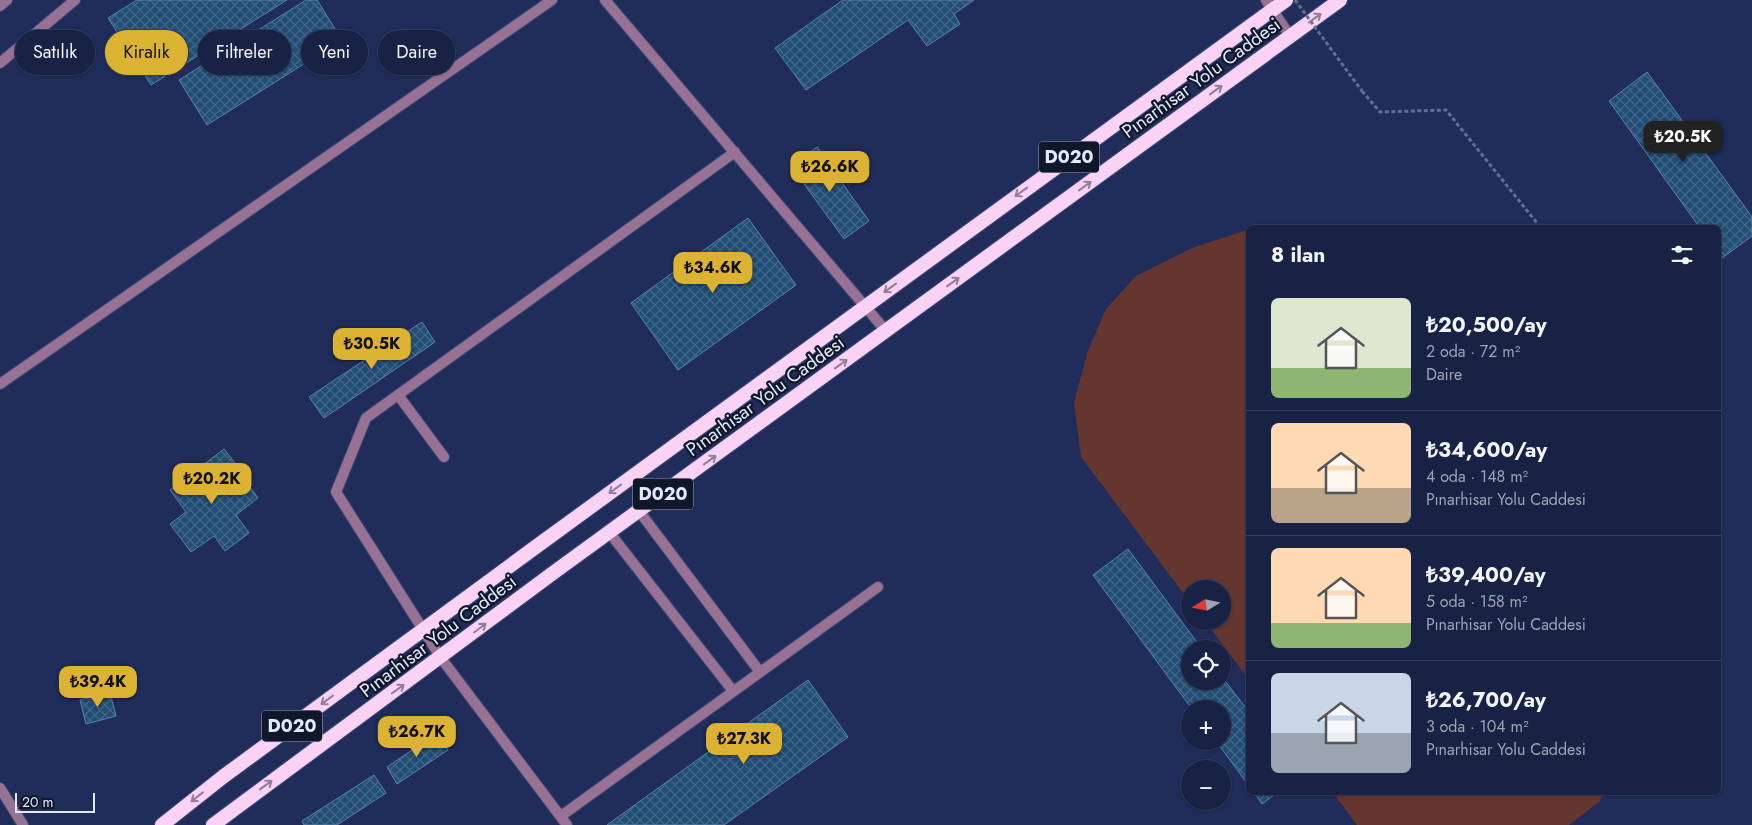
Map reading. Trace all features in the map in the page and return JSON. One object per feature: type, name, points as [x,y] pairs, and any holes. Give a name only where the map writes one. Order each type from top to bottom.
[{"type":"highway","name":"Pınarhisar Yolu Caddesi","points":[[162,825],[423,630],[866,306],[1270,5],[1286,0]]},
{"type":"highway","name":"Pınarhisar Yolu Caddesi","points":[[213,825],[609,532],[1340,0]]},
{"type":"lane","points":[[0,6],[7,0]]},
{"type":"lane","points":[[0,63],[75,0]]},
{"type":"lane","points":[[0,384],[552,0]]},
{"type":"lane","points":[[605,0],[886,331]]},
{"type":"lane","points":[[1270,5],[1290,36]]},
{"type":"lane","points":[[567,825],[441,658],[336,492],[366,418],[735,152]]},
{"type":"lane","points":[[398,395],[444,457]]},
{"type":"lane","points":[[639,511],[760,672]]},
{"type":"lane","points":[[609,532],[734,691]]},
{"type":"lane","points":[[561,816],[878,587]]},
{"type":"lane","points":[[0,788],[24,825]]},
{"type":"path","points":[[1295,0],[1362,91],[1380,112],[1446,110],[1539,225]]},
{"type":"shaded area","points":[[1246,231],[1246,676],[1231,656],[1231,640],[1219,640],[1212,630],[1231,630],[1231,580],[1181,580],[1181,590],[1081,457],[1074,402],[1088,351],[1106,309],[1136,276],[1192,248]]},
{"type":"shaded area","points":[[1334,795],[1604,795],[1600,801],[1569,825],[1357,825]]},
{"type":"building","points":[[137,0],[287,0],[239,30],[198,30],[198,56],[188,62],[188,30],[116,30],[108,18]]},
{"type":"building","points":[[306,0],[317,0],[336,30],[301,30],[301,66],[291,72],[291,30],[258,30]]},
{"type":"building","points":[[843,0],[974,0],[954,14],[960,24],[927,46],[908,20],[806,90],[775,48]]},
{"type":"building","points":[[198,68],[198,75],[286,75],[207,125],[179,80]]},
{"type":"building","points":[[1647,72],[1752,217],[1752,236],[1722,258],[1721,225],[1698,225],[1609,101]]},
{"type":"building","points":[[145,75],[167,75],[151,85]]},
{"type":"building","points":[[817,147],[869,221],[844,239],[791,166]]},
{"type":"building","points":[[748,218],[796,285],[678,370],[631,303]]},
{"type":"building","points":[[422,322],[435,342],[324,418],[309,397]]},
{"type":"building","points":[[224,449],[235,463],[221,474],[227,483],[240,473],[258,498],[236,515],[249,533],[225,551],[214,536],[191,552],[170,524],[186,512],[170,490]]},
{"type":"building","points":[[1128,549],[1181,621],[1181,630],[1188,630],[1195,640],[1181,640],[1181,690],[1231,689],[1246,708],[1246,782],[1223,750],[1231,750],[1231,700],[1185,700],[1093,575]]},
{"type":"building","points":[[808,680],[848,737],[724,825],[607,825]]},
{"type":"building","points":[[110,692],[116,716],[86,724],[80,700]]},
{"type":"building","points":[[437,733],[448,750],[397,784],[387,767]]},
{"type":"building","points":[[374,775],[386,793],[337,825],[304,825],[302,821]]},
{"type":"building","points":[[1256,795],[1274,795],[1262,804]]}]
